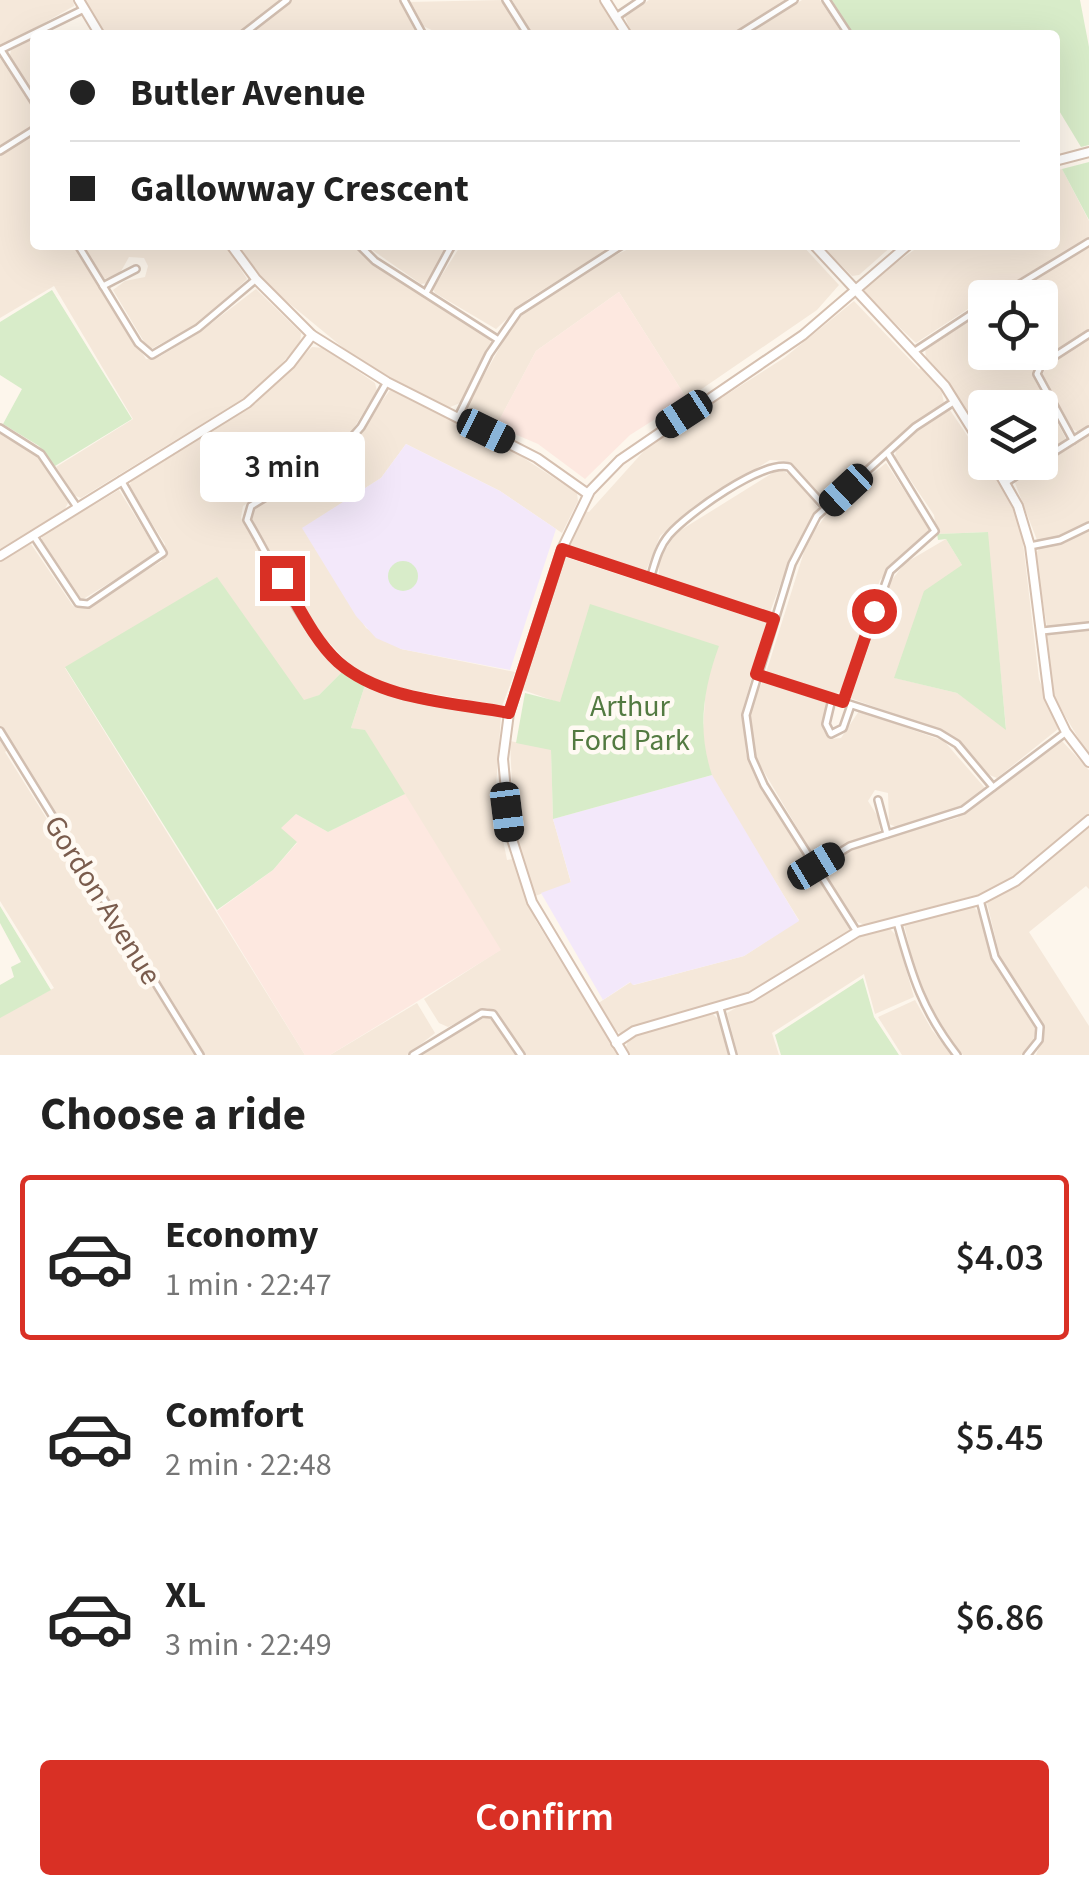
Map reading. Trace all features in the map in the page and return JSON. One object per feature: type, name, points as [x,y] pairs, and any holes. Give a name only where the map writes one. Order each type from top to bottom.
[{"type":"street","points":[[78,0],[97,30]]},
{"type":"street","points":[[248,30],[287,0]]},
{"type":"street","points":[[404,0],[420,30]]},
{"type":"street","points":[[506,0],[525,30]]},
{"type":"street","points":[[605,0],[624,30]]},
{"type":"street","points":[[616,17],[641,0]]},
{"type":"street","points":[[746,30],[794,0]]},
{"type":"street","points":[[826,0],[845,30]]},
{"type":"street","points":[[41,30],[84,9]]},
{"type":"street","points":[[30,36],[1,50],[30,95]]},
{"type":"street","points":[[0,151],[30,132]]},
{"type":"street","points":[[1060,160],[1089,152]]},
{"type":"street","points":[[1027,280],[1089,242]]},
{"type":"street","points":[[81,250],[138,343],[152,355],[211,319],[256,279]]},
{"type":"street","points":[[235,250],[256,279],[312,335],[387,382],[536,458],[588,494]]},
{"type":"street","points":[[365,250],[375,261],[498,339]]},
{"type":"street","points":[[426,293],[449,250]]},
{"type":"street","points":[[458,417],[498,339],[518,312],[614,250]]},
{"type":"street","points":[[819,250],[915,352],[968,422]]},
{"type":"street","points":[[624,1055],[545,926],[519,864],[505,792],[509,713],[562,549],[588,494],[620,460],[803,336],[853,288],[902,250]]},
{"type":"street","points":[[103,286],[136,269]]},
{"type":"street","points":[[915,352],[968,317]]},
{"type":"street","points":[[1073,440],[1037,374],[1041,365],[1089,334]]},
{"type":"street","points":[[0,556],[265,390],[312,335]]},
{"type":"street","points":[[387,382],[351,440],[250,506],[247,520],[316,635],[336,660],[356,676],[390,691],[509,713]]},
{"type":"street","points":[[857,932],[752,758],[746,715],[802,540],[826,508],[887,453],[955,400]]},
{"type":"street","points":[[0,428],[42,454],[77,507]]},
{"type":"street","points":[[1058,450],[1089,430]]},
{"type":"street","points":[[832,698],[826,724],[830,734],[843,728],[847,704],[890,571],[935,531],[887,453]]},
{"type":"street","points":[[650,578],[659,550],[682,522],[765,467],[789,466],[826,508]]},
{"type":"street","points":[[33,535],[78,603],[88,604],[163,553],[120,480]]},
{"type":"street","points":[[1003,480],[1018,506],[1030,546],[1049,697],[1066,732],[1089,762]]},
{"type":"street","points":[[1005,483],[1010,480]]},
{"type":"street","points":[[1030,546],[1060,540],[1089,526]]},
{"type":"street","points":[[562,549],[774,619]]},
{"type":"street","points":[[1038,631],[1089,626]]},
{"type":"street","points":[[756,674],[939,733],[957,744],[993,787]]},
{"type":"street","name":"Gordon Avenue","points":[[0,732],[3,744],[200,1055]]},
{"type":"street","points":[[816,866],[850,846],[945,819],[1066,732]]},
{"type":"street","points":[[878,800],[887,834]]},
{"type":"street","points":[[616,1043],[634,1030],[751,997],[857,932],[980,900],[1016,880],[1089,820]]},
{"type":"street","points":[[980,900],[994,957],[1040,1027],[1039,1040],[1028,1055]]},
{"type":"street","points":[[897,922],[916,992],[929,1019],[958,1055]]},
{"type":"street","points":[[720,1008],[733,1055]]},
{"type":"street","points":[[413,1055],[482,1013],[493,1014],[521,1055]]},
{"type":"shaded area","points":[[0,0],[73,0],[74,6],[0,48]]},
{"type":"shaded area","points":[[84,0],[282,0],[241,30],[102,30]]},
{"type":"shaded area","points":[[292,0],[400,0],[415,30],[255,30]]},
{"type":"shaded area","points":[[503,0],[519,30],[432,30],[419,24],[407,2]]},
{"type":"shaded area","points":[[512,0],[600,0],[619,30],[530,30]]},
{"type":"shaded area","points":[[649,0],[787,0],[739,30],[630,30],[625,17]]},
{"type":"shaded area","points":[[802,0],[820,0],[840,30],[753,30]]},
{"type":"shaded area","points":[[30,40],[30,89],[10,55],[11,50]]},
{"type":"shaded area","points":[[0,58],[30,104],[30,128],[0,147]]},
{"type":"shaded area","points":[[30,137],[30,250],[76,250],[146,359],[159,357],[200,332],[256,289],[301,333],[300,344],[254,392],[81,498],[73,495],[56,467],[133,419],[54,286],[0,318],[0,156]]},
{"type":"shaded area","points":[[1062,169],[1089,221],[1089,239],[1017,280],[968,280],[968,309],[916,343],[865,295],[864,286],[914,250],[1060,250]]},
{"type":"shaded area","points":[[1089,246],[1089,330],[1058,350],[1058,280],[1032,280]]},
{"type":"shaded area","points":[[86,250],[228,250],[247,279],[203,321],[149,350],[113,290],[125,281],[145,277],[148,266],[144,258],[129,257],[120,273],[104,279]]},
{"type":"shaded area","points":[[239,250],[360,250],[374,265],[488,335],[491,343],[460,403],[448,408],[358,360],[273,290]]},
{"type":"shaded area","points":[[372,250],[446,250],[428,283],[421,284]]},
{"type":"shaded area","points":[[458,250],[607,250],[528,299],[496,329],[433,289]]},
{"type":"shaded area","points":[[626,250],[807,250],[839,285],[817,310],[687,399],[619,292],[536,351],[494,430],[470,419],[466,408],[515,320],[601,262]]},
{"type":"shaded area","points":[[826,250],[887,250],[859,275],[852,276]]},
{"type":"shaded area","points":[[619,292],[687,399],[630,435],[585,479],[538,444],[496,426],[536,351]]},
{"type":"shaded area","points":[[854,301],[919,369],[922,367],[941,389],[944,403],[918,420],[830,497],[820,495],[787,461],[770,460],[691,509],[660,536],[646,571],[571,548],[569,541],[583,511],[589,512],[651,443],[784,358]]},
{"type":"shaded area","points":[[968,320],[968,370],[1036,370],[1033,377],[1040,390],[968,390],[968,417],[926,359],[925,347]]},
{"type":"shaded area","points":[[1089,339],[1089,427],[1078,432],[1069,427],[1058,406],[1058,390],[1049,390],[1042,376],[1045,370],[1058,370],[1058,358]]},
{"type":"shaded area","points":[[312,347],[324,348],[375,383],[377,391],[345,442],[243,506],[241,518],[316,643],[343,671],[319,695],[304,701],[65,668],[305,1055],[204,1055],[13,746],[5,752],[195,1055],[0,1055],[0,1017],[54,988],[0,901],[0,560],[31,544],[73,606],[82,608],[162,561],[165,544],[129,487],[132,479],[256,403]]},
{"type":"shaded area","points":[[390,390],[510,449],[577,493],[578,501],[562,533],[500,491],[406,444],[381,478],[303,528],[366,628],[401,649],[515,672],[502,706],[390,686],[358,673],[319,632],[250,519],[253,509],[345,452]]},
{"type":"shaded area","points":[[950,410],[968,437],[968,480],[997,480],[1021,526],[1039,679],[1058,729],[997,778],[987,774],[947,733],[850,698],[887,586],[905,563],[946,539],[962,565],[895,678],[957,693],[1006,728],[987,532],[937,534],[934,515],[895,457],[896,450],[925,424]]},
{"type":"shaded area","points":[[1058,424],[1066,439],[1058,445]]},
{"type":"shaded area","points":[[0,431],[36,454],[69,501],[65,509],[0,549]]},
{"type":"shaded area","points":[[1089,435],[1089,522],[1058,538],[1037,540],[1015,483],[1058,480],[1058,455]]},
{"type":"shaded area","points":[[406,444],[500,491],[556,529],[510,670],[401,649],[376,638],[356,616],[302,528],[381,478]]},
{"type":"shaded area","points":[[886,463],[930,530],[880,580],[842,692],[830,694],[766,673],[808,539],[834,505]]},
{"type":"shaded area","points":[[779,469],[793,476],[819,509],[792,553],[770,612],[659,577],[659,560],[676,533]]},
{"type":"shaded area","points":[[119,490],[158,553],[80,601],[42,544],[42,536]]},
{"type":"shaded area","points":[[1089,530],[1089,622],[1047,627],[1035,554],[1041,547],[1065,543]]},
{"type":"shaded area","points":[[565,557],[767,623],[742,712],[746,754],[765,793],[849,929],[848,934],[751,994],[643,1023],[623,1034],[613,1030],[597,1004],[631,982],[634,985],[744,956],[799,920],[715,785],[702,746],[706,683],[560,703],[520,689]]},
{"type":"shaded area","points":[[1089,629],[1089,756],[1052,694],[1043,639],[1050,633]]},
{"type":"shaded area","points":[[765,680],[826,703],[823,730],[830,739],[841,738],[859,711],[944,741],[985,788],[959,809],[899,828],[889,824],[888,793],[875,790],[868,801],[878,817],[880,831],[822,858],[814,856],[754,755],[750,716],[754,693]]},
{"type":"shaded area","points":[[365,685],[383,693],[501,717],[495,800],[507,860],[513,859],[536,921],[618,1055],[525,1055],[498,1013],[487,1008],[448,1027],[439,1023],[424,999],[500,950],[365,731],[351,728]]},
{"type":"shaded area","points":[[510,741],[551,749],[553,819],[571,883],[535,896],[514,829]]},
{"type":"shaded area","points":[[1062,741],[1089,770],[1089,814],[1016,876],[988,892],[865,925],[855,921],[827,876],[826,865],[864,844],[957,818]]},
{"type":"shaded area","points":[[712,775],[799,921],[744,956],[633,985],[630,982],[603,1000],[541,893],[571,882],[553,819]]},
{"type":"shaded area","points":[[405,794],[501,950],[330,1055],[305,1055],[217,911],[273,870],[297,843],[280,828],[296,814],[328,832]]},
{"type":"shaded area","points":[[1089,825],[1089,889],[1086,886],[1029,932],[1089,1026],[1089,1055],[1036,1055],[1044,1034],[1043,1023],[1000,957],[987,903]]},
{"type":"shaded area","points":[[973,906],[979,913],[996,968],[1036,1030],[1031,1047],[1021,1055],[963,1055],[930,1013],[919,989],[904,924]]},
{"type":"shaded area","points":[[888,927],[896,935],[914,997],[875,1014],[864,974],[772,1033],[779,1055],[738,1055],[727,1013],[852,940]]},
{"type":"shaded area","points":[[915,1000],[952,1055],[902,1055],[878,1017]]},
{"type":"shaded area","points":[[417,1003],[435,1033],[407,1055],[330,1055]]},
{"type":"shaded area","points":[[713,1014],[720,1021],[728,1055],[628,1055],[625,1050],[629,1038],[648,1029]]},
{"type":"shaded area","points":[[487,1016],[495,1020],[516,1055],[419,1055]]},
{"type":"green space","points":[[831,0],[1080,0],[1089,47],[1089,145],[1081,147],[1060,112],[1060,30],[850,30]]},
{"type":"green space","points":[[1089,162],[1089,220],[1062,169]]},
{"type":"green space","points":[[52,290],[132,419],[55,466],[39,446],[3,424],[22,389],[0,375],[0,322]]},
{"type":"green space","points":[[988,532],[1006,730],[957,693],[894,678],[924,591],[962,565],[946,539],[938,540],[937,534]]},
{"type":"green space","points":[[403,561],[417,570],[418,576],[409,590],[403,591],[389,582],[388,576],[397,562]]},
{"type":"green space","points":[[217,577],[304,700],[319,695],[343,671],[365,685],[351,728],[365,730],[405,794],[328,832],[296,814],[281,828],[297,842],[273,870],[217,910],[65,667]]},
{"type":"green space","name":"Arthur Ford Park","points":[[590,604],[719,646],[709,678],[703,726],[712,775],[553,819],[551,750],[516,743],[525,693],[560,702]]},
{"type":"green space","points":[[0,906],[51,990],[0,1018],[0,985],[14,977],[11,967],[21,962],[0,923]]},
{"type":"green space","points":[[863,978],[874,1017],[899,1055],[781,1055],[775,1035]]},
{"type":"route","points":[[282,578],[316,635],[336,660],[356,676],[390,691],[509,713],[562,549],[774,619],[756,674],[843,702],[874,611]]}]
